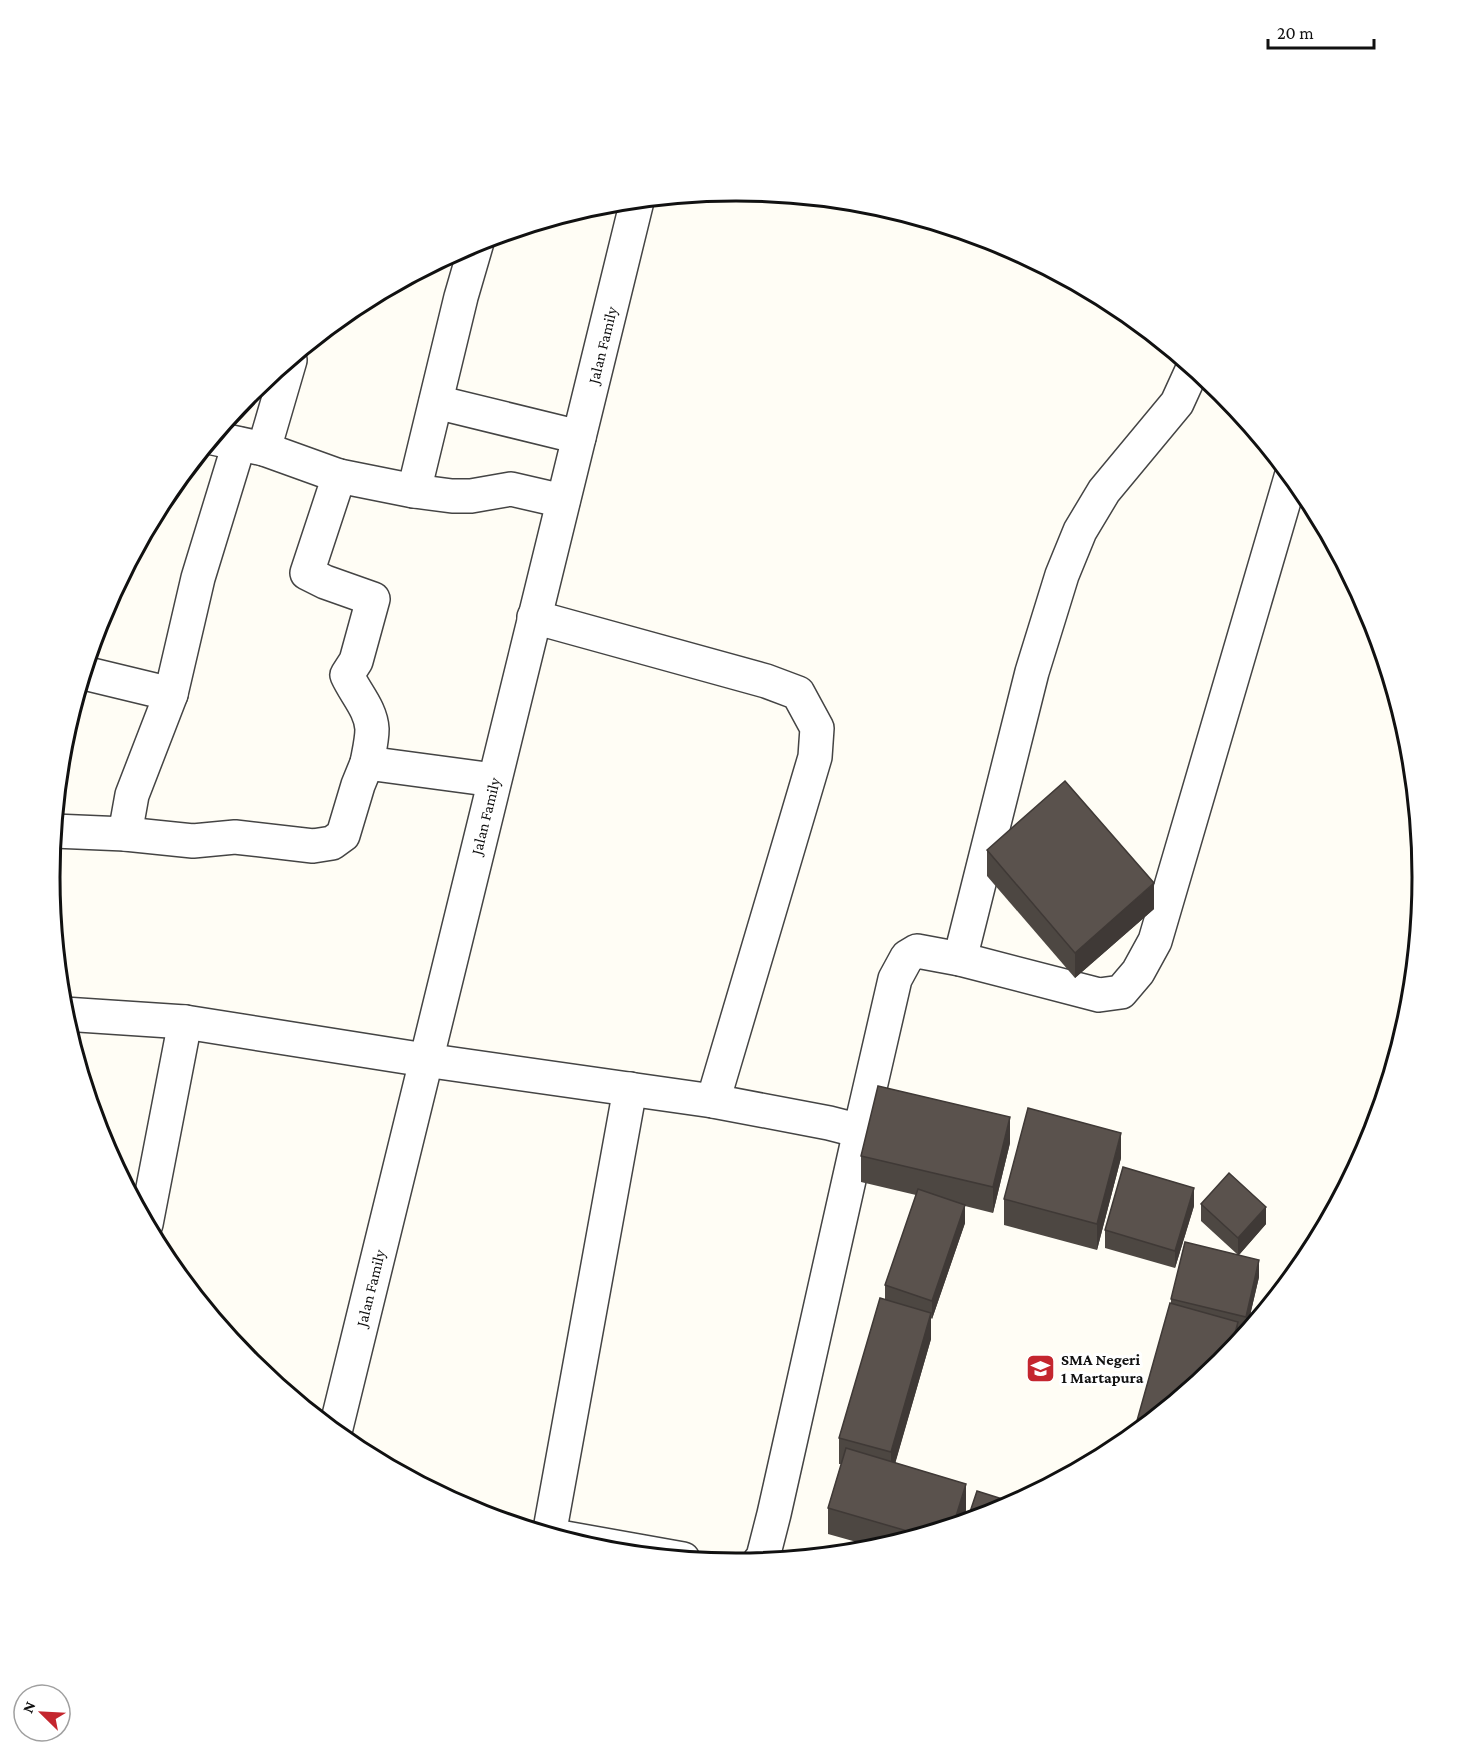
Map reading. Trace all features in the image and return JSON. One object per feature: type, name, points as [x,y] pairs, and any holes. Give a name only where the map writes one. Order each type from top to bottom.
[{"type":"street","name":"Jalan Family","points":[[337,1423],[635,209]]},
{"type":"street","points":[[414,491],[473,255]]},
{"type":"street","points":[[960,959],[1032,672],[1062,575],[1080,531],[1104,491],[1177,403],[1189,376]]},
{"type":"street","points":[[125,834],[132,795],[171,694],[198,578],[238,444],[277,381]]},
{"type":"street","points":[[436,402],[579,437]]},
{"type":"street","points":[[238,444],[339,476],[414,491],[471,496],[511,489],[563,501]]},
{"type":"street","points":[[61,831],[125,834],[194,841],[235,837],[313,846],[332,843],[343,835],[358,784],[367,763],[372,730],[365,706],[352,687],[348,675],[356,661],[372,598],[297,570],[339,476]]},
{"type":"street","points":[[764,1553],[895,979],[900,967],[907,957],[917,951],[960,959],[1099,995],[1120,992],[1138,972],[1155,941],[1288,488]]},
{"type":"street","points":[[534,616],[766,681],[798,693],[817,728],[815,757],[714,1101]]},
{"type":"street","points":[[92,675],[171,694]]},
{"type":"street","points":[[367,763],[494,780]]},
{"type":"street","points":[[74,1015],[185,1022],[425,1060],[714,1101],[860,1131]]},
{"type":"street","points":[[148,1211],[185,1022]]},
{"type":"street","points":[[550,1527],[630,1089]]},
{"type":"building","points":[[1065,781],[1154,883],[1075,953],[987,850]]},
{"type":"building","points":[[878,1086],[1010,1117],[993,1187],[861,1156]]},
{"type":"building","points":[[1028,1108],[1121,1133],[1097,1224],[1004,1199]]},
{"type":"building","points":[[1123,1167],[1194,1188],[1175,1251],[1105,1230]]},
{"type":"building","points":[[1229,1173],[1266,1207],[1238,1238],[1201,1204]]},
{"type":"building","points":[[918,1189],[965,1205],[932,1301],[885,1285]]},
{"type":"building","points":[[1185,1242],[1259,1260],[1246,1317],[1171,1299]]},
{"type":"building","points":[[880,1298],[931,1313],[891,1452],[839,1438]]},
{"type":"building","points":[[1170,1303],[1238,1322],[1235,1333],[1214,1356],[1182,1386],[1137,1422]]},
{"type":"building","points":[[846,1448],[966,1484],[956,1517],[907,1531],[828,1508]]},
{"type":"building","points":[[977,1491],[1002,1499],[995,1502],[970,1511]]},
{"type":"place","name":"SMA Negeri 1 Martapura","points":[[1040,1368]]}]
